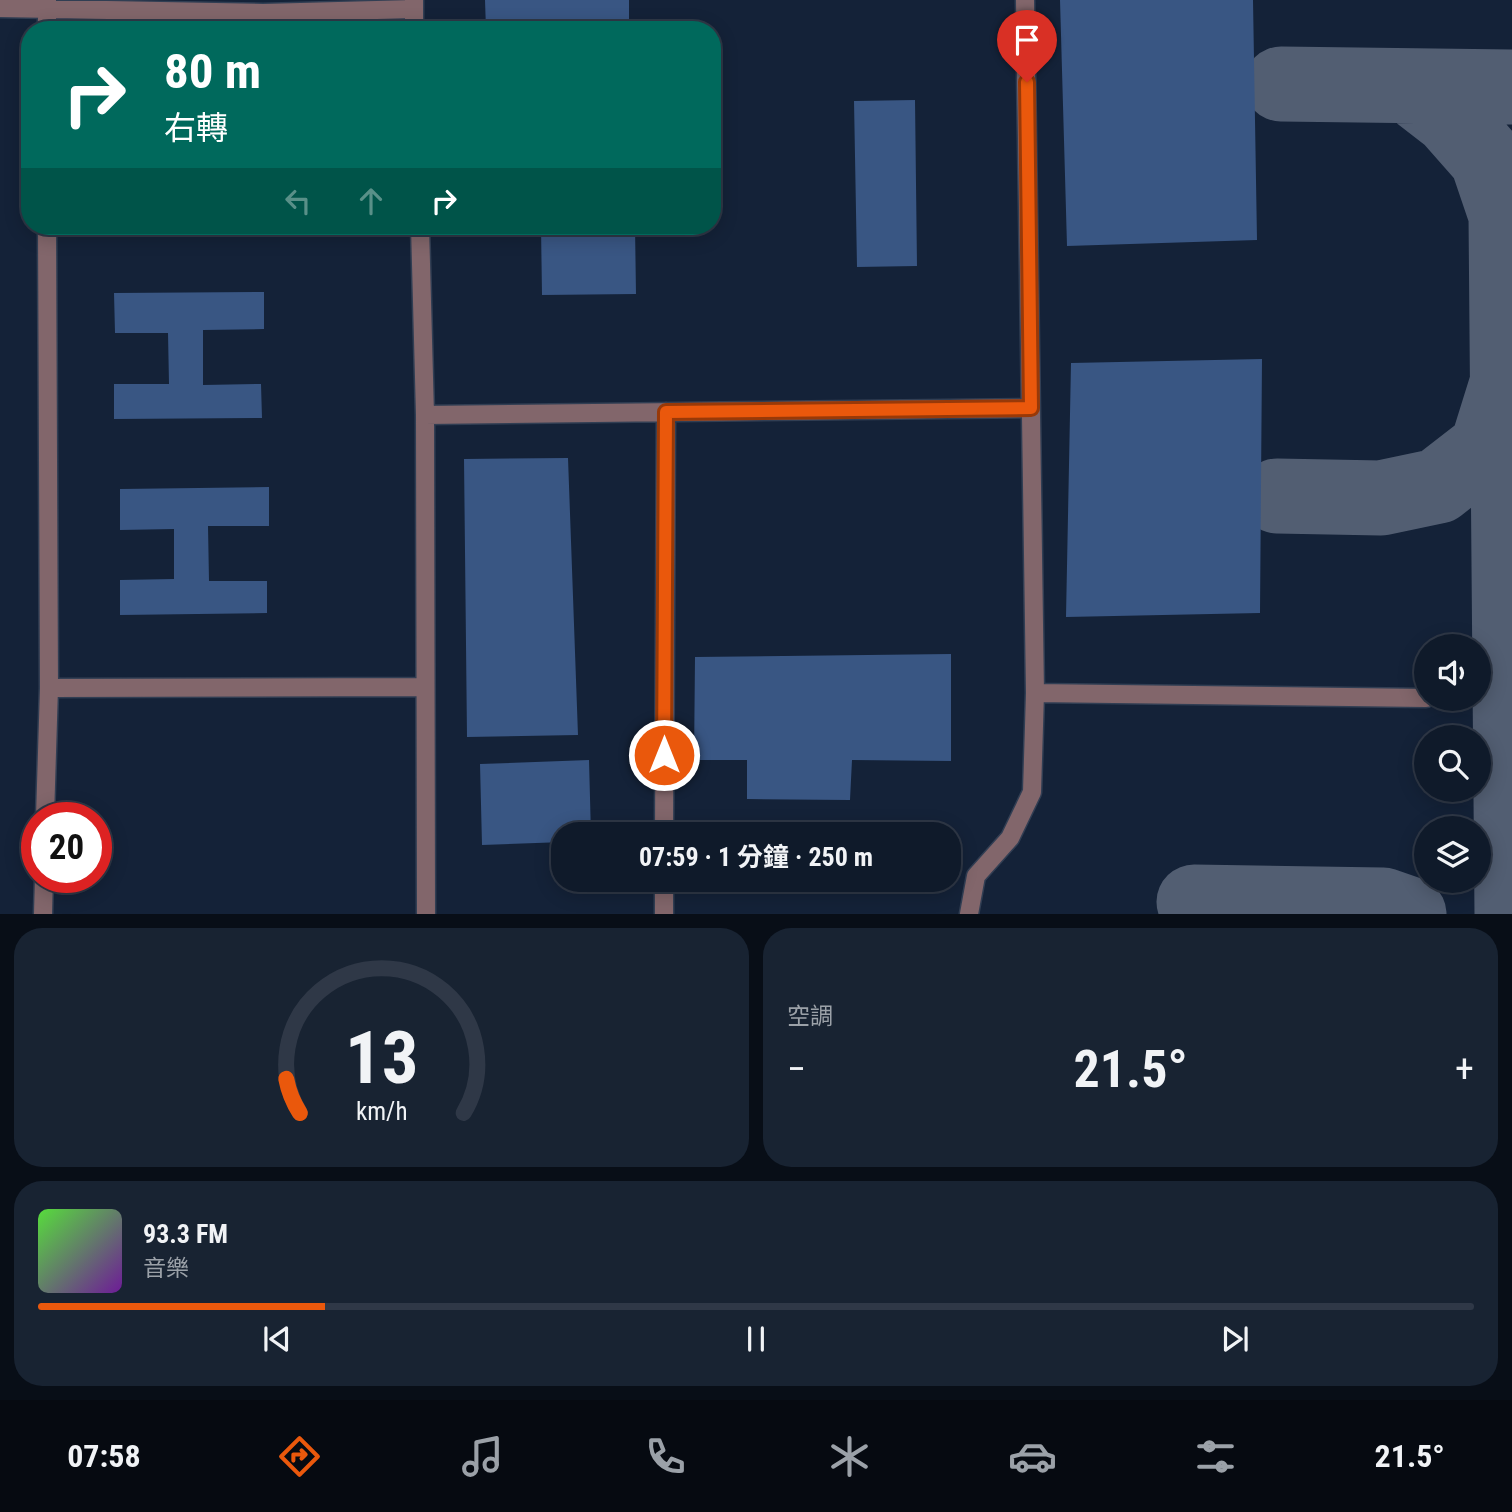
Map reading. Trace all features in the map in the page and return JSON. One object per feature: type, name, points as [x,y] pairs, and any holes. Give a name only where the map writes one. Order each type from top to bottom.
[{"type":"street","points":[[969,914],[976,876],[1010,838],[1032,792],[1035,693],[1026,0]]},
{"type":"street","points":[[0,8],[47,4],[414,4]]},
{"type":"street","points":[[45,802],[49,688],[47,235]]},
{"type":"street","points":[[420,235],[425,415],[426,914]]},
{"type":"street","points":[[425,415],[1031,408]]},
{"type":"street","points":[[664,822],[666,412]]},
{"type":"street","points":[[49,688],[424,687]]},
{"type":"street","points":[[1035,693],[1414,698]]},
{"type":"street","points":[[664,892],[664,914]]},
{"type":"street","points":[[43,914],[44,893]]},
{"type":"building","points":[[485,0],[629,0],[629,21],[486,21]]},
{"type":"building","points":[[1060,0],[1253,0],[1257,240],[1067,246]]},
{"type":"building","points":[[915,100],[917,266],[857,267],[854,101]]},
{"type":"building","points":[[541,235],[635,235],[636,294],[542,295]]},
{"type":"building","points":[[264,292],[264,329],[203,330],[203,385],[261,384],[262,418],[114,419],[114,384],[169,384],[168,333],[115,333],[114,293]]},
{"type":"building","points":[[1262,359],[1260,613],[1066,617],[1071,363]]},
{"type":"building","points":[[568,458],[578,735],[467,737],[464,459]]},
{"type":"building","points":[[269,487],[269,526],[208,526],[209,581],[267,581],[267,613],[120,615],[120,580],[174,579],[174,529],[120,530],[120,489]]},
{"type":"building","points":[[951,654],[951,761],[852,760],[850,800],[747,799],[747,760],[694,760],[695,657]]},
{"type":"building","points":[[589,760],[591,822],[551,822],[551,842],[482,845],[480,764]]},
{"type":"taxiway","points":[[1281,84],[1512,87]]},
{"type":"taxiway","points":[[1410,86],[1450,117],[1487,159],[1506,215]]},
{"type":"taxiway","points":[[1512,191],[1506,215],[1512,914]]},
{"type":"taxiway","points":[[1277,496],[1381,498],[1438,486],[1487,448],[1506,387]]},
{"type":"taxiway","points":[[1194,902],[1383,905],[1409,914]]},
{"type":"route","points":[[664,755],[666,412],[1031,408],[1027,82]]}]
